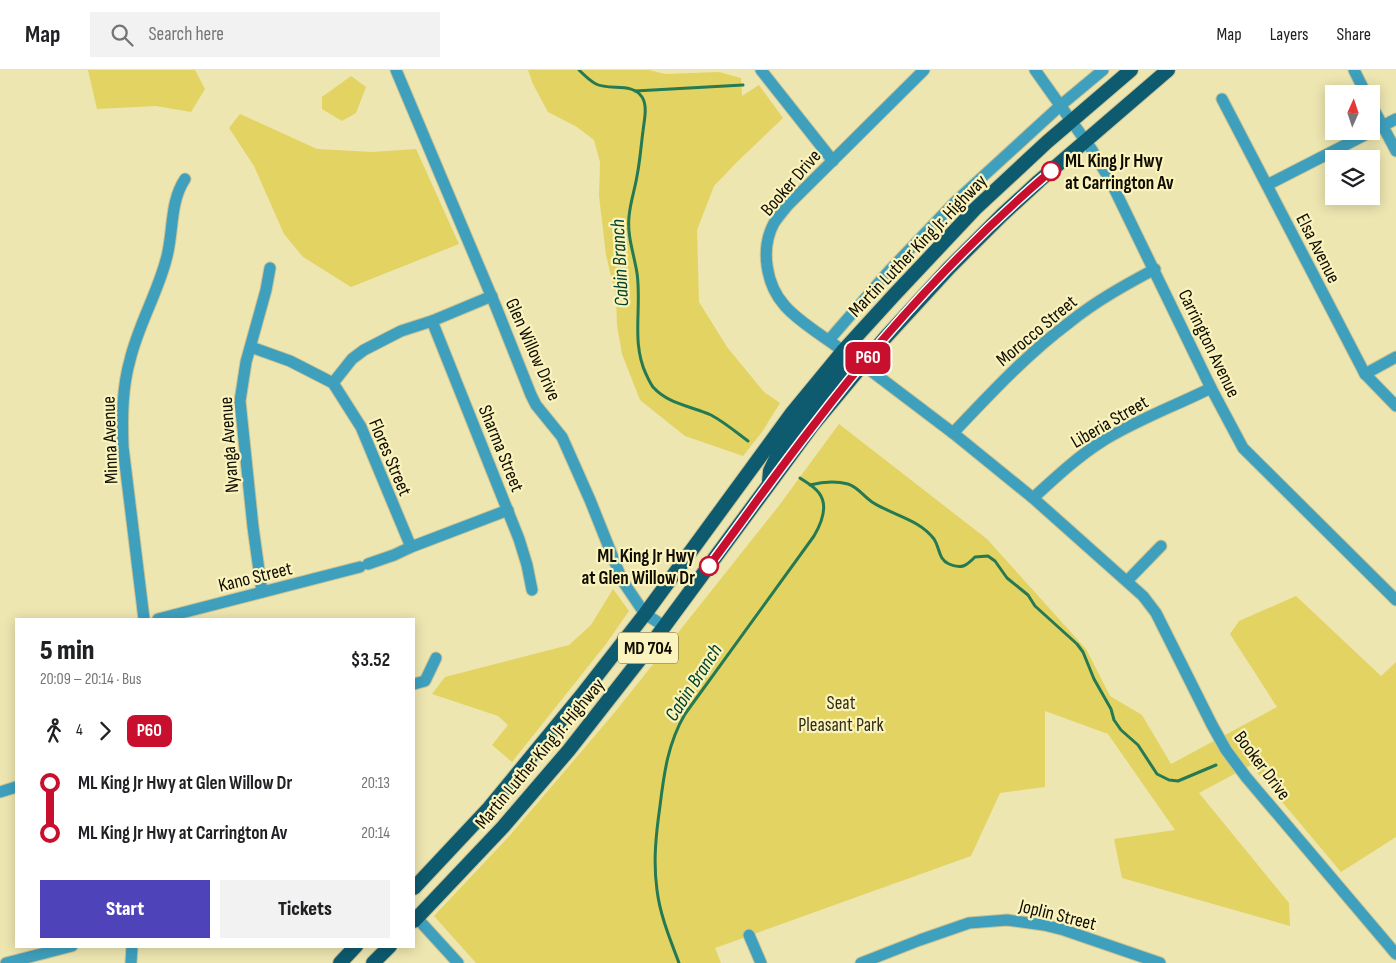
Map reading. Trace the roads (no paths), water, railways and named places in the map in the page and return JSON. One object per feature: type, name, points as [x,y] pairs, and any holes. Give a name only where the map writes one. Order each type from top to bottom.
[{"type":"main road","name":"Martin Luther King Jr. Highway","points":[[415,887],[489,808],[575,703],[645,614],[787,420],[843,351],[982,202],[1047,142],[1131,70]]},
{"type":"main road","name":"Martin Luther King Jr. Highway","points":[[415,919],[477,856],[542,783],[600,712],[812,426],[862,364],[915,304],[1002,215],[1168,70]]},
{"type":"main road","points":[[862,364],[857,359],[857,349],[916,281],[926,267],[926,260]]},
{"type":"main road","points":[[769,485],[770,471],[778,454],[840,372],[844,361],[843,351]]},
{"type":"main road","points":[[340,963],[354,948]]},
{"type":"main road","points":[[373,963],[388,948]]},
{"type":"street","name":"Glen Willow Drive","points":[[396,70],[536,405],[562,437],[622,580],[645,614],[664,626]]},
{"type":"street","points":[[761,70],[833,161]]},
{"type":"street","name":"Booker Drive","points":[[843,351],[798,318],[778,296],[770,278],[767,258],[769,236],[779,216],[924,70]]},
{"type":"street","name":"Carrington Avenue","points":[[1035,70],[1072,120],[1111,182],[1243,448],[1396,600]]},
{"type":"street","points":[[828,340],[889,271],[955,202],[1061,105],[1103,70]]},
{"type":"street","points":[[1354,70],[1362,85]]},
{"type":"street","name":"Elsa Avenue","points":[[1222,99],[1364,374],[1396,406]]},
{"type":"street","points":[[1267,185],[1396,119]]},
{"type":"street","points":[[1380,120],[1396,151]]},
{"type":"street","name":"Minna Avenue","points":[[144,618],[123,447],[124,400],[130,359],[160,280],[170,245],[176,197],[185,180]]},
{"type":"street","name":"Nyanga Avenue","points":[[262,592],[240,407],[242,382],[270,268]]},
{"type":"street","name":"Morocco Street","points":[[953,433],[1020,364],[1069,322],[1155,269]]},
{"type":"street","points":[[251,347],[290,361],[334,383],[352,359],[364,350],[401,331],[432,321],[492,296]]},
{"type":"street","name":"Sharma Street","points":[[432,321],[508,510],[523,552],[532,590]]},
{"type":"street","points":[[1364,374],[1396,357]]},
{"type":"street","name":"Booker Drive","points":[[862,364],[953,433],[1033,498],[1143,596],[1156,613],[1226,750],[1246,777],[1396,954]]},
{"type":"street","name":"Flores Street","points":[[334,383],[361,427],[411,547]]},
{"type":"street","name":"Liberia Street","points":[[1033,498],[1074,461],[1103,441],[1142,419],[1212,388]]},
{"type":"street","name":"Kano Street","points":[[162,618],[364,566],[394,556],[411,547],[508,510]]},
{"type":"street","points":[[1127,581],[1160,546]]},
{"type":"street","points":[[415,684],[425,681],[436,658]]},
{"type":"street","points":[[0,792],[15,787]]},
{"type":"street","points":[[415,919],[458,963]]},
{"type":"street","name":"Joplin Street","points":[[861,963],[969,923],[1007,920],[1023,921],[1050,927],[1160,963]]},
{"type":"street","points":[[749,935],[761,963]]},
{"type":"street","points":[[6,963],[64,948]]},
{"type":"street","points":[[131,963],[132,948]]},
{"type":"waterway","name":"Cabin Branch","points":[[579,70],[596,84],[627,88],[638,92],[645,105],[640,159],[630,207],[629,224],[637,273],[639,350],[646,374],[653,387],[659,393],[680,404],[711,415],[748,441]]},
{"type":"waterway","points":[[635,91],[743,85]]},
{"type":"waterway","name":"Cabin Branch","points":[[679,963],[660,909],[655,869],[657,827],[668,758],[674,736],[685,714],[814,536],[819,526],[824,509],[822,498],[815,489],[800,478]]},
{"type":"waterway","points":[[810,485],[834,482],[852,485],[880,507],[913,522],[928,532],[936,542],[945,562],[954,566],[961,567],[975,557],[988,556],[995,561],[1007,578],[1028,595],[1035,606],[1077,644],[1083,652],[1094,679],[1111,709],[1114,720],[1121,730],[1138,745],[1157,774],[1169,780],[1178,781],[1216,765]]},
{"type":"place","name":"ML King Jr Hwy at Carrington Av","points":[[1051,171]]},
{"type":"place","name":"ML King Jr Hwy at Glen Willow Dr","points":[[709,566]]},
{"type":"park label","name":"Seat Pleasant Park","points":[[841,713]]}]
